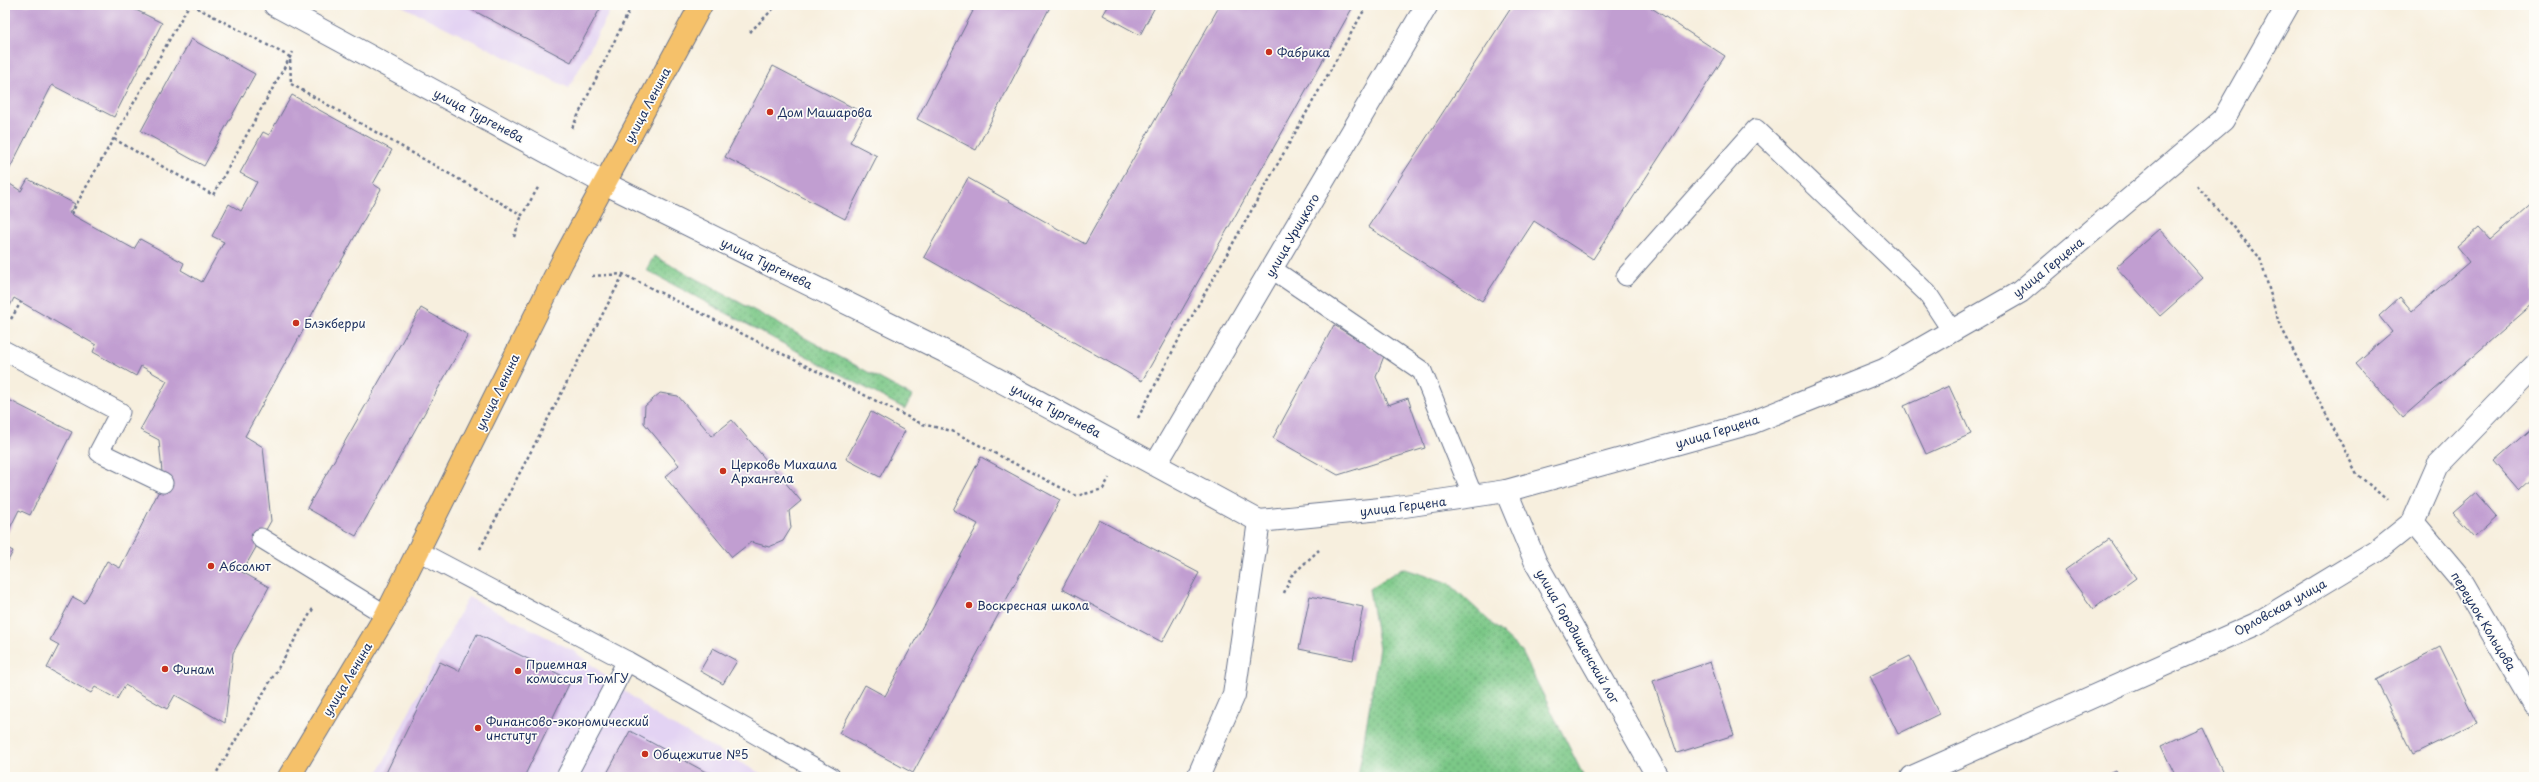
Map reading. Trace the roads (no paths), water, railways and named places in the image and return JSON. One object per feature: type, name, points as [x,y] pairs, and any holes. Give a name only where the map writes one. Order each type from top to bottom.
[{"type":"main road","name":"улица Ленина","points":[[290,777],[386,615],[562,262],[701,5]]},
{"type":"street","name":"улица Тургенева","points":[[275,5],[604,183],[828,292],[1124,446],[1259,521]]},
{"type":"street","name":"улица Урицкого","points":[[1156,464],[1427,5]]},
{"type":"street","name":"улица Герцена","points":[[1259,521],[1391,508],[1506,491],[1750,422],[1884,370],[2020,292],[2223,120],[2288,5]]},
{"type":"street","name":"Орловская улица","points":[[1912,777],[2256,624],[2378,550],[2413,522],[2438,465],[2534,366]]},
{"type":"street","name":"улица Городищенский лог","points":[[1506,491],[1536,564],[1658,777]]},
{"type":"street","points":[[1198,777],[1234,695],[1259,521]]},
{"type":"street","name":"переулок Кольцова","points":[[2413,522],[2460,578],[2534,705]]},
{"type":"lane","points":[[1626,276],[1756,129],[1928,293],[1952,331]]},
{"type":"lane","points":[[1272,269],[1422,371],[1473,496]]},
{"type":"lane","points":[[5,351],[120,412],[99,452],[163,483]]},
{"type":"lane","points":[[261,538],[386,615]]},
{"type":"lane","points":[[418,551],[627,660],[831,777]]},
{"type":"lane","points":[[566,777],[627,660]]},
{"type":"place","name":"Фабрика","points":[[1269,52]]},
{"type":"place","name":"Дом Машарова","points":[[770,112]]},
{"type":"place","name":"Блэкберри","points":[[296,323]]},
{"type":"place","name":"Церковь Михаила Архангела","points":[[723,471]]},
{"type":"place","name":"Абсолют","points":[[211,566]]},
{"type":"place","name":"Воскресная школа","points":[[969,605]]},
{"type":"place","name":"Финам","points":[[165,669]]},
{"type":"place","name":"Приемная комиссия ТюмГУ","points":[[518,671]]},
{"type":"place","name":"Финансово-экономический институт","points":[[478,728]]},
{"type":"place","name":"Общежитие №5","points":[[645,754]]}]
